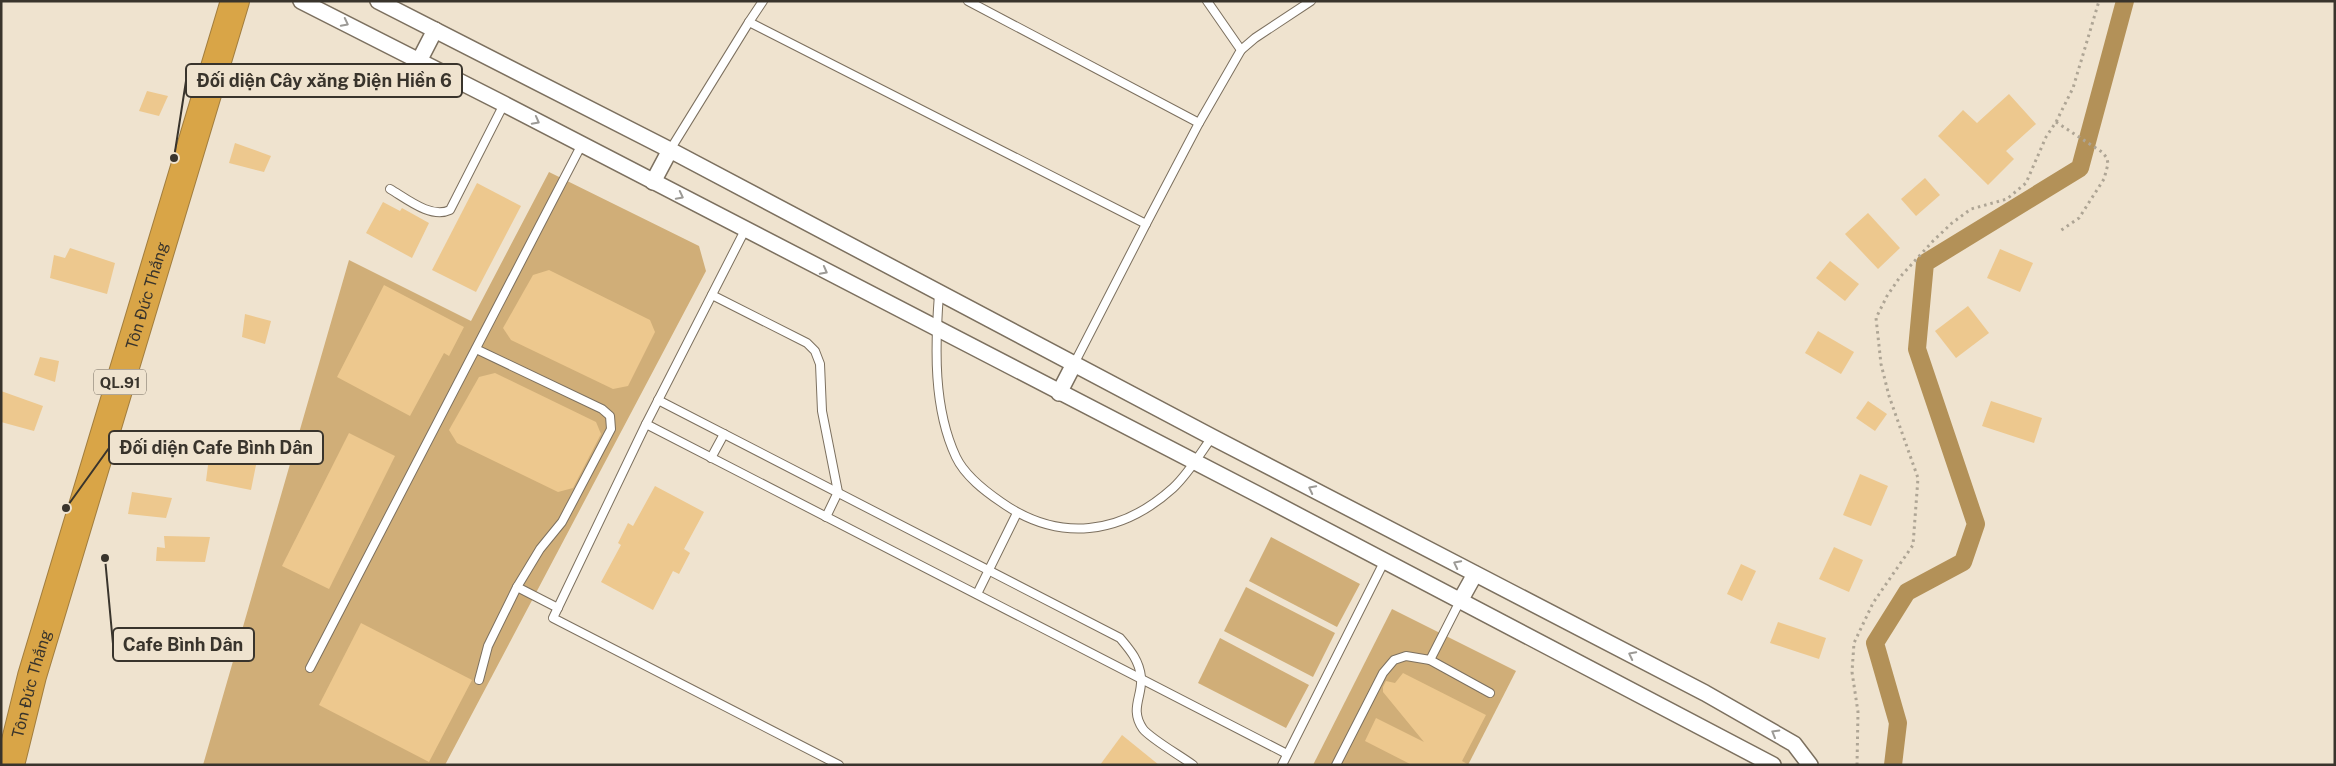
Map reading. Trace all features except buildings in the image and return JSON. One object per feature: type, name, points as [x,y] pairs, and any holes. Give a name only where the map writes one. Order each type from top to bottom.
[{"type":"highway","name":"Tôn Đức Thắng","points":[[10,765],[32,676],[235,1]]},
{"type":"street","points":[[301,1],[582,144],[937,330],[1386,560],[1460,601],[1774,765]]},
{"type":"street","points":[[378,1],[670,150],[1212,437],[1705,693],[1794,744],[1810,765]]},
{"type":"street","points":[[419,61],[435,30]]},
{"type":"street","points":[[653,182],[670,150]]},
{"type":"street","points":[[1060,392],[1074,364]]},
{"type":"street","points":[[1460,601],[1475,574]]},
{"type":"lane","points":[[670,150],[763,1]]},
{"type":"lane","points":[[968,1],[1199,123]]},
{"type":"lane","points":[[1207,1],[1241,50]]},
{"type":"lane","points":[[1074,364],[1199,123],[1241,50],[1311,1]]},
{"type":"lane","points":[[749,22],[1146,224]]},
{"type":"lane","points":[[390,190],[434,213],[442,214],[450,210],[504,104]]},
{"type":"lane","points":[[310,668],[582,144]]},
{"type":"lane","points":[[745,230],[646,424],[553,618],[839,765]]},
{"type":"lane","points":[[940,294],[937,330],[941,410],[957,459],[980,487],[1017,513],[1062,529],[1106,527],[1140,513],[1174,488],[1212,437]]},
{"type":"lane","points":[[712,295],[807,343],[815,351],[820,364],[822,411],[838,492],[826,517]]},
{"type":"lane","points":[[476,350],[602,408],[610,416],[611,429],[562,522],[540,549],[517,587],[488,646],[480,680]]},
{"type":"lane","points":[[658,400],[1120,638],[1136,658],[1142,679],[1136,704],[1138,719],[1144,730],[1193,765]]},
{"type":"lane","points":[[646,424],[1288,754]]},
{"type":"lane","points":[[711,458],[724,434]]},
{"type":"lane","points":[[977,594],[1017,513]]},
{"type":"lane","points":[[1282,765],[1386,560]]},
{"type":"lane","points":[[517,587],[558,608]]},
{"type":"lane","points":[[1430,660],[1460,601]]},
{"type":"lane","points":[[1336,765],[1383,673],[1394,660],[1406,656],[1430,660],[1490,693]]},
{"type":"path","points":[[1858,765],[1858,712],[1852,672],[1854,643],[1873,603],[1913,545],[1918,478],[1889,396],[1881,364],[1876,318],[1887,296],[1900,277],[1933,240],[1970,209],[2007,199],[2026,183],[2046,137],[2056,122],[2079,72],[2099,1]]},
{"type":"path","points":[[2056,122],[2102,152],[2107,158],[2108,164],[2104,179],[2079,218],[2060,231]]},
{"type":"shaded area","points":[[549,172],[699,246],[706,271],[445,765],[203,765],[349,260],[471,321]]},
{"type":"shaded area","points":[[1271,537],[1360,584],[1337,627],[1249,581]]},
{"type":"shaded area","points":[[1246,587],[1335,633],[1313,677],[1224,631]]},
{"type":"shaded area","points":[[1392,609],[1516,671],[1468,765],[1313,765]]},
{"type":"shaded area","points":[[1220,638],[1309,685],[1286,728],[1198,683]]},
{"type":"waterway","points":[[1893,765],[1898,723],[1875,643],[1907,592],[1963,562],[1976,524],[1917,349],[1925,263],[2080,168],[2125,1]]},
{"type":"place","name":"Đối diện Cây xăng Điện Hiền 6","points":[[174,158]]},
{"type":"place","name":"Đối diện Cafe Bình Dân","points":[[66,508]]},
{"type":"place","name":"Cafe Bình Dân","points":[[105,558]]}]
